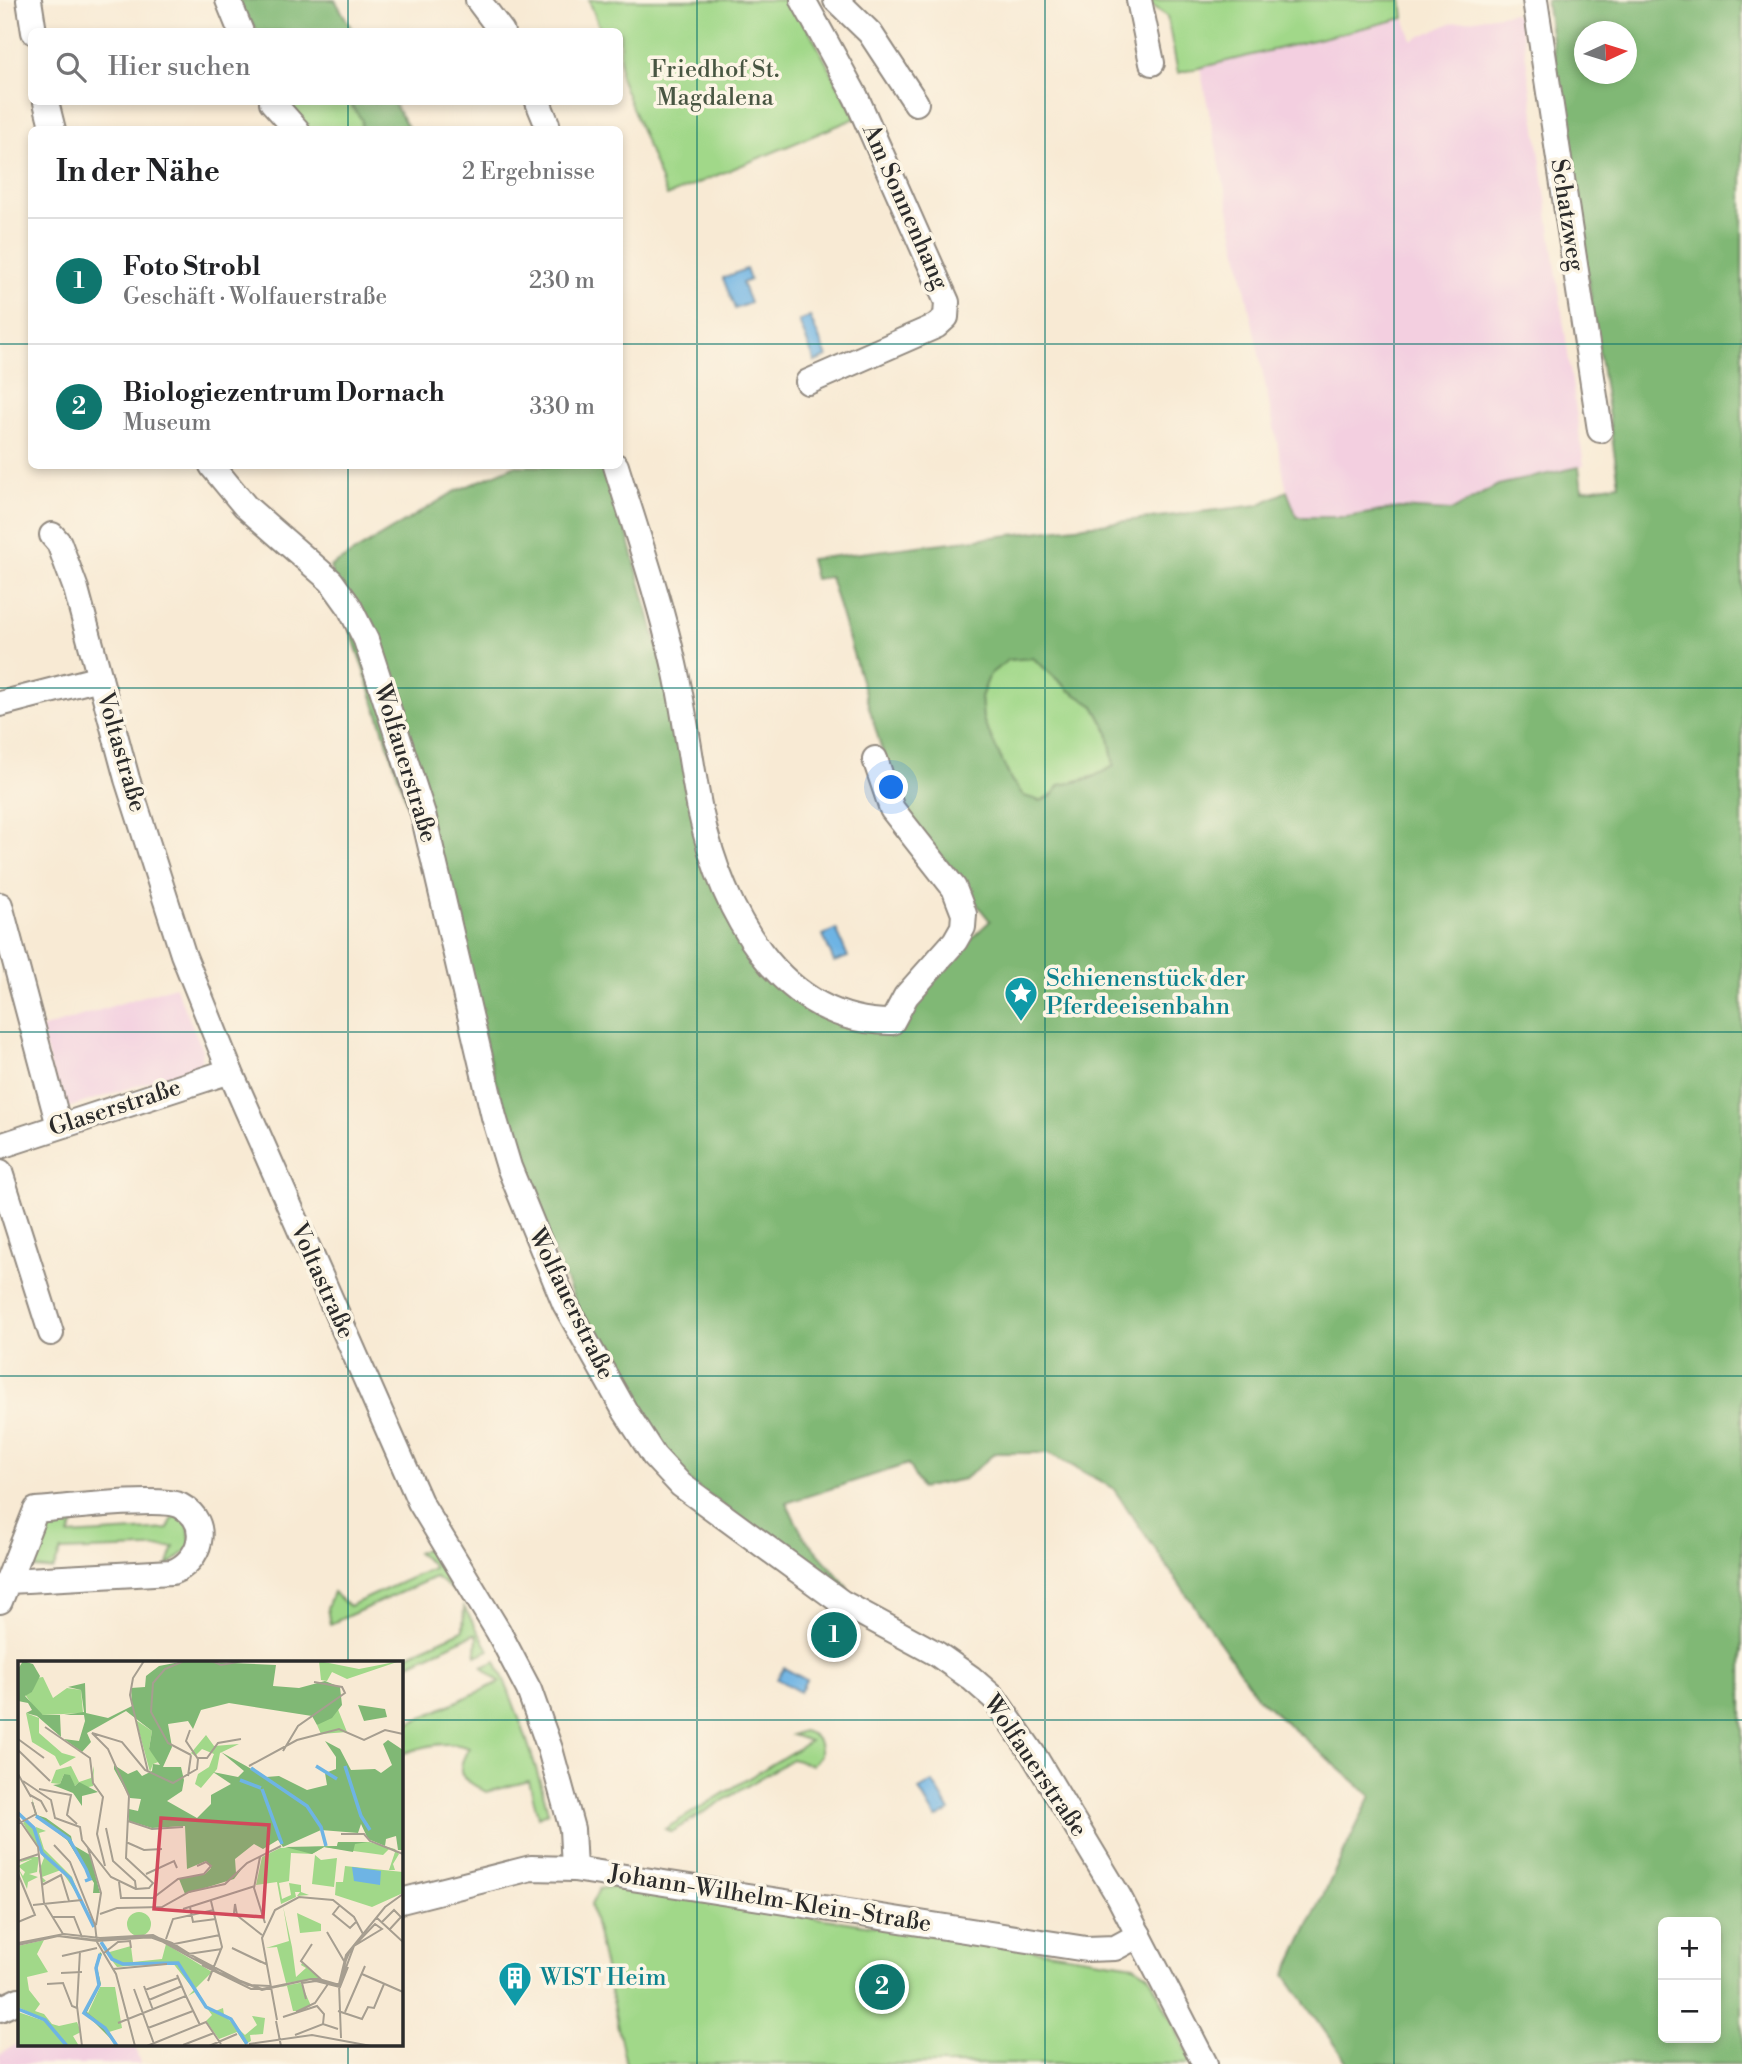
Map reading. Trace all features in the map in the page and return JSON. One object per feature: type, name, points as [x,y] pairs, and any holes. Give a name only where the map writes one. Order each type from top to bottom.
[{"type":"street","points":[[29,0],[33,28]]},
{"type":"street","points":[[229,0],[240,28]]},
{"type":"street","points":[[478,0],[499,28]]},
{"type":"street","name":"Am Sonnenhang","points":[[803,0],[856,97],[947,302],[946,317],[936,326],[808,382]]},
{"type":"street","points":[[836,0],[870,33],[916,103]]},
{"type":"street","points":[[1139,0],[1152,63]]},
{"type":"street","name":"Schatzweg","points":[[1535,0],[1600,430]]},
{"type":"street","points":[[47,105],[52,126]]},
{"type":"street","points":[[275,105],[293,126]]},
{"type":"street","name":"Wolfauerstraße","points":[[215,469],[246,506],[331,581],[349,606],[366,640],[423,814],[509,1167],[565,1304],[625,1411],[654,1455],[681,1485],[841,1602],[936,1654],[994,1698],[1032,1754],[1139,1935],[1205,2064]]},
{"type":"street","points":[[617,469],[671,651],[700,811],[728,895],[761,952],[789,986],[828,1011],[853,1020],[892,1022],[906,996],[955,941],[962,927],[964,914],[954,888],[892,809],[876,759]]},
{"type":"street","name":"Voltastraße","points":[[52,535],[68,563],[166,904],[230,1071],[420,1502],[498,1631],[529,1690],[550,1749],[572,1829],[574,1869]]},
{"type":"street","name":"Voltastraße","points":[[0,704],[100,678]]},
{"type":"street","points":[[0,905],[59,1126]]},
{"type":"street","name":"Glaserstraße","points":[[0,1146],[230,1071]]},
{"type":"street","points":[[0,1172],[51,1333]]},
{"type":"street","points":[[168,1502],[188,1511],[200,1530],[197,1552],[183,1568],[172,1572],[4,1591],[36,1510],[168,1502]]},
{"type":"street","name":"Johann-Wilhelm-Klein-Straße","points":[[402,1900],[531,1868],[574,1869],[1086,1949],[1115,1948],[1139,1935]]},
{"type":"street","points":[[0,2009],[18,2000]]},
{"type":"shaded area","points":[[1512,13],[1518,16],[1521,23],[1584,466],[1498,485],[1451,511],[1399,508],[1347,517],[1297,517],[1287,491],[1200,68],[1404,18],[1412,40],[1451,23]]},
{"type":"shaded area","points":[[175,986],[202,1048],[201,1062],[195,1067],[61,1110],[41,1029]]},
{"type":"shaded area","points":[[18,2044],[18,2046],[135,2046],[140,2064],[0,2064],[0,2054]]},
{"type":"green space","points":[[238,0],[335,0],[351,28],[256,28],[241,9]]},
{"type":"green space","name":"Friedhof St. Magdalena","points":[[589,0],[793,0],[856,118],[667,196],[623,85],[623,28],[600,28]]},
{"type":"green space","points":[[1149,0],[1402,0],[1404,18],[1178,73],[1167,16],[1150,4]]},
{"type":"green space","points":[[1546,0],[1742,0],[1742,2064],[1348,2064],[1285,1975],[1371,1796],[1259,1699],[1113,1488],[1049,1453],[995,1453],[964,1479],[921,1488],[908,1464],[786,1503],[804,1537],[846,1585],[851,1597],[682,1476],[591,1338],[526,1188],[481,1030],[330,567],[454,492],[507,469],[610,469],[682,737],[761,964],[865,1027],[901,1030],[909,1003],[926,981],[990,921],[899,807],[830,577],[815,579],[810,559],[1258,505],[1287,491],[1297,517],[1347,517],[1399,508],[1451,511],[1498,485],[1579,467],[1582,490],[1619,484]],"holes":[[[1033,658],[1069,690],[1094,706],[1108,731],[1114,766],[1089,779],[1060,785],[1051,797],[1040,801],[1024,796],[1011,780],[983,720],[981,697],[990,674],[1008,660]]]},
{"type":"green space","points":[[285,105],[351,105],[362,120],[361,126],[305,126]]},
{"type":"green space","points":[[351,105],[395,105],[407,126],[361,126],[362,120]]},
{"type":"green space","points":[[1033,658],[1069,690],[1094,706],[1108,732],[1114,766],[1104,774],[1075,781],[1040,801],[1024,797],[1011,780],[983,720],[981,697],[990,674],[1008,660]]},
{"type":"green space","points":[[177,1508],[187,1515],[191,1547],[167,1567],[174,1547],[61,1551],[53,1570],[34,1568],[36,1543],[46,1525],[53,1519],[78,1514],[69,1535],[168,1529]]},
{"type":"green space","points":[[427,1548],[454,1591],[435,1577],[330,1624],[327,1608],[333,1592],[349,1606],[433,1568],[432,1564],[417,1553]]},
{"type":"green space","points":[[464,1607],[489,1650],[476,1656],[477,1636],[474,1634],[402,1668],[402,1661],[394,1661],[463,1630]]},
{"type":"green space","points":[[496,1661],[512,1698],[548,1812],[538,1817],[529,1781],[486,1792],[465,1779],[461,1764],[469,1748],[443,1744],[402,1754],[402,1727],[500,1682],[482,1667]]},
{"type":"green space","points":[[802,1731],[814,1736],[820,1746],[820,1755],[812,1765],[792,1759],[671,1832],[665,1829],[810,1741],[792,1735]]},
{"type":"green space","points":[[610,1887],[1134,1965],[1149,1975],[1193,2064],[626,2064],[591,1905],[599,1889]]},
{"type":"water","points":[[746,269],[750,280],[742,283],[750,303],[735,309],[723,278]]},
{"type":"water","points":[[810,317],[827,357],[815,362],[799,321]]},
{"type":"water","points":[[836,929],[848,957],[834,962],[823,935]]},
{"type":"water","points":[[784,1668],[806,1680],[800,1692],[777,1679]]},
{"type":"water","points":[[933,1782],[950,1811],[936,1819],[919,1790]]},
{"type":"place","name":"Schienenstück der Pferdeeisenbahn","points":[[1021,1023]]},
{"type":"place","name":"Foto Strobl","points":[[834,1635]]},
{"type":"place","name":"Biologiezentrum Dornach","points":[[882,1987]]},
{"type":"place","name":"WIST Heim","points":[[515,2008]]}]
